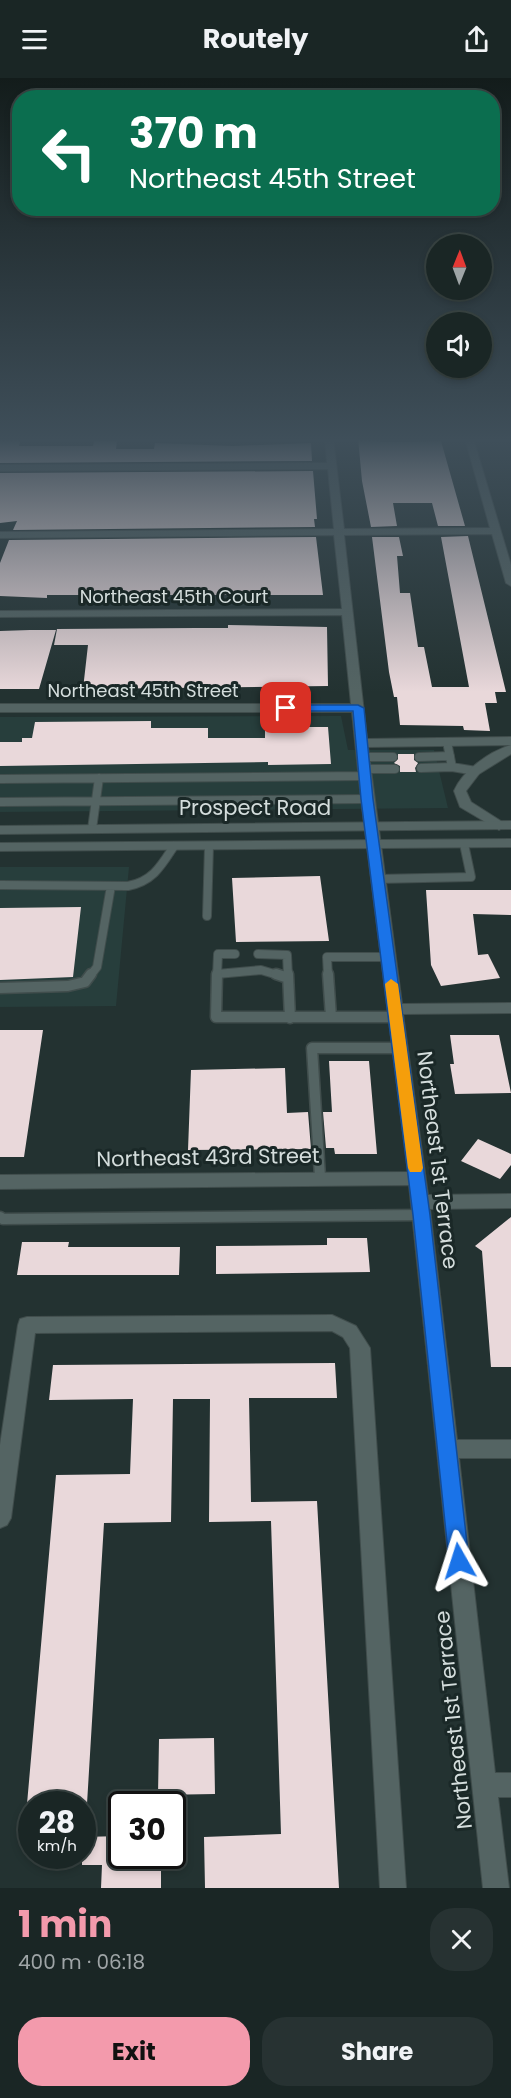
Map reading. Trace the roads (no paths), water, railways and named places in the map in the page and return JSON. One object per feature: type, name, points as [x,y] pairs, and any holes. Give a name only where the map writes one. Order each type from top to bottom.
[{"type":"street","name":"Northeast 1st Terrace","points":[[338,522],[367,799],[421,1208],[496,1888]]},
{"type":"street","points":[[493,522],[511,583]]},
{"type":"street","points":[[0,535],[495,531]]},
{"type":"street","name":"Northeast 45th Court","points":[[0,614],[348,612]]},
{"type":"street","name":"Northeast 45th Street","points":[[0,708],[358,708]]},
{"type":"street","points":[[362,743],[511,741]]},
{"type":"street","points":[[505,825],[470,808],[460,795],[464,781],[511,749]]},
{"type":"street","name":"Prospect Road","points":[[0,847],[208,846],[505,825]]},
{"type":"street","name":"Prospect Road","points":[[0,830],[92,829],[372,836],[464,844],[511,843]]},
{"type":"street","points":[[395,1013],[511,1008]]},
{"type":"street","name":"Northeast 43rd Street","points":[[0,1182],[320,1177],[417,1178]]},
{"type":"street","points":[[421,1208],[511,1201]]},
{"type":"street","points":[[0,1518],[27,1325],[332,1323],[345,1326],[352,1333],[360,1348],[393,1888]]},
{"type":"street","points":[[447,1449],[511,1449]]},
{"type":"street","points":[[484,1785],[511,1785]]},
{"type":"lane","points":[[447,742],[452,766]]},
{"type":"lane","points":[[418,756],[450,756]]},
{"type":"lane","points":[[364,767],[393,757]]},
{"type":"lane","points":[[421,768],[452,766],[476,771]]},
{"type":"lane","points":[[0,779],[99,778],[364,767],[395,769]]},
{"type":"lane","points":[[92,829],[99,778]]},
{"type":"lane","points":[[0,802],[367,799]]},
{"type":"lane","points":[[377,879],[471,877],[464,844]]},
{"type":"lane","points":[[0,885],[128,886],[155,876],[174,846]]},
{"type":"lane","points":[[207,916],[208,846]]},
{"type":"lane","points":[[0,988],[68,986],[85,982],[97,967],[111,886]]},
{"type":"lane","points":[[235,954],[218,954],[216,1017],[290,1018],[395,1013]]},
{"type":"lane","points":[[258,954],[286,955],[290,1018]]},
{"type":"lane","points":[[331,1017],[327,957],[387,957]]},
{"type":"lane","points":[[217,974],[261,970],[288,978]]},
{"type":"lane","points":[[320,1177],[312,1048],[399,1048]]},
{"type":"lane","points":[[0,1217],[3,1219],[421,1208]]}]
